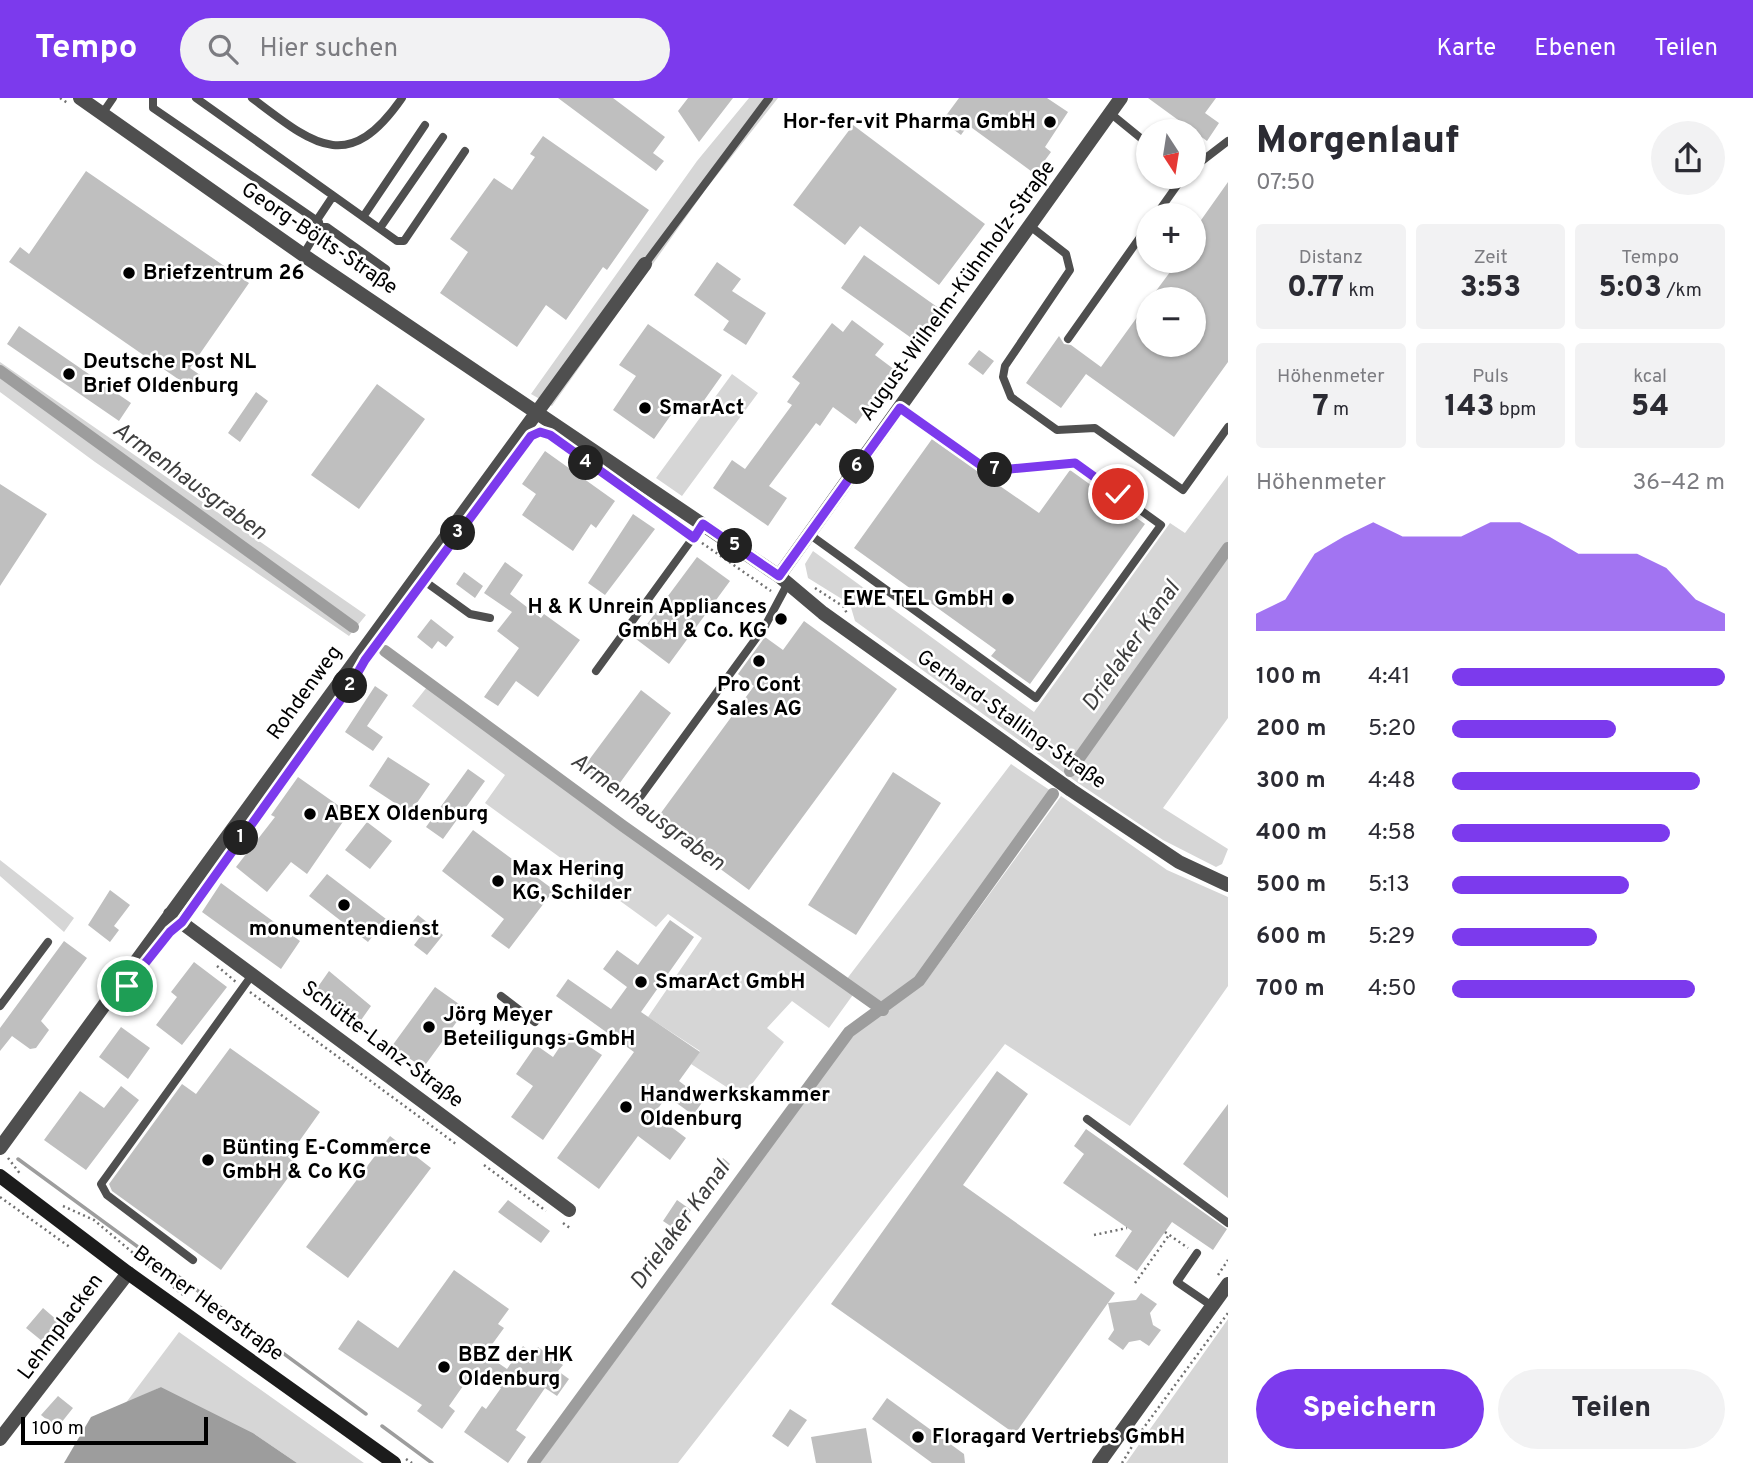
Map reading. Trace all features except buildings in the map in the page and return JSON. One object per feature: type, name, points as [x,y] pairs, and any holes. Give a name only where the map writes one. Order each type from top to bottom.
[{"type":"main road","name":"Bremer Heerstraße","points":[[0,1176],[128,1273],[394,1463]]},
{"type":"street","name":"Georg-Bölts-Straße","points":[[80,98],[303,255],[536,410]]},
{"type":"street","name":"August-Wilhelm-Kühnholz-Straße","points":[[783,579],[808,534],[1121,98]]},
{"type":"street","name":"Rohdenweg","points":[[7,1150],[170,914],[645,264]]},
{"type":"street","points":[[536,410],[783,579]]},
{"type":"street","name":"Gerhard-Stalling-Straße","points":[[783,579],[823,613],[1071,790],[1179,862],[1228,885]]},
{"type":"street","name":"Schütte-Lanz-Straße","points":[[170,914],[247,981],[564,1215]]},
{"type":"street","name":"Lehmplacken","points":[[0,1439],[128,1273]]},
{"type":"street","points":[[1099,1463],[1228,1284]]},
{"type":"lane","points":[[102,114],[113,98]]},
{"type":"lane","points":[[153,98],[153,108],[386,269]]},
{"type":"lane","points":[[196,98],[397,242],[404,242],[465,151]]},
{"type":"lane","points":[[252,98],[299,133],[319,143],[343,145],[367,138],[386,122],[402,98]]},
{"type":"lane","points":[[645,264],[769,98]]},
{"type":"lane","points":[[1110,113],[1136,134]]},
{"type":"lane","points":[[363,217],[425,125]]},
{"type":"lane","points":[[380,228],[443,138]]},
{"type":"lane","points":[[1206,158],[1228,141]]},
{"type":"lane","points":[[303,255],[333,196]]},
{"type":"lane","points":[[1030,226],[1066,254],[1070,270],[1005,366],[1003,377],[1010,397],[1057,430],[1095,428],[1183,490],[1228,427]]},
{"type":"lane","points":[[1068,338],[1136,243]]},
{"type":"lane","points":[[808,534],[1036,698],[1161,525],[1075,463],[989,471],[900,408]]},
{"type":"lane","points":[[596,671],[703,524]]},
{"type":"lane","points":[[416,576],[470,614],[489,618]]},
{"type":"lane","points":[[641,796],[765,626],[779,596],[783,579]]},
{"type":"lane","points":[[0,1006],[48,942]]},
{"type":"lane","points":[[193,1260],[107,1195],[101,1184],[247,981]]},
{"type":"lane","points":[[501,996],[535,1022]]},
{"type":"lane","points":[[1087,1119],[1228,1223]]},
{"type":"lane","points":[[1197,1254],[1177,1282],[1212,1306]]},
{"type":"path","points":[[590,466],[779,596]]},
{"type":"path","points":[[212,962],[247,981],[393,1101],[457,1145]]},
{"type":"path","points":[[7,1150],[11,1161]]},
{"type":"path","points":[[477,1160],[547,1212]]},
{"type":"path","points":[[0,1197],[77,1252]]},
{"type":"path","points":[[564,1215],[570,1228]]},
{"type":"path","points":[[1094,1235],[1127,1228]]},
{"type":"path","points":[[1165,1231],[1197,1254]]},
{"type":"path","points":[[1135,1283],[1169,1234]]},
{"type":"path","points":[[1122,1463],[1142,1430],[1228,1313]]},
{"type":"shaded area","points":[[749,98],[778,98],[706,189],[552,406],[531,394],[697,161]]},
{"type":"shaded area","points":[[0,362],[366,615],[349,636],[95,462],[0,392]]},
{"type":"shaded area","points":[[732,374],[758,393],[682,496],[656,478]]},
{"type":"shaded area","points":[[1228,475],[1228,718],[1163,808],[1228,849],[1222,864],[1216,867],[1163,840],[1078,783],[855,621],[850,604],[808,578],[805,564],[813,551],[1034,712],[1170,523],[1185,533]]},
{"type":"shaded area","points":[[427,687],[621,829],[855,992],[829,1028],[792,1001],[767,1028],[784,1042],[742,1097],[691,1064],[700,1051],[648,1017],[702,938],[668,914],[656,927],[485,803],[505,775],[412,706]]},
{"type":"shaded area","points":[[1011,764],[1051,791],[916,978],[882,1005],[846,980]]},
{"type":"shaded area","points":[[1061,796],[1167,870],[1228,897],[1228,986],[1130,1126],[1005,1044],[678,1463],[540,1463],[852,1036],[926,981]]},
{"type":"shaded area","points":[[0,860],[74,918],[64,932],[0,876]]},
{"type":"shaded area","points":[[1228,1319],[1228,1463],[1126,1463]]},
{"type":"shaded area","points":[[179,1332],[364,1463],[297,1463],[253,1433],[161,1387],[125,1404]]},
{"type":"shaded area","points":[[161,1387],[253,1433],[297,1463],[64,1463],[91,1417]]},
{"type":"waterway","name":"Armenhausgraben","points":[[0,371],[353,627]]},
{"type":"waterway","name":"Drielaker Kanal","points":[[1070,771],[1228,548]]},
{"type":"waterway","name":"Armenhausgraben","points":[[385,651],[623,826],[883,1010]]},
{"type":"waterway","name":"Drielaker Kanal","points":[[533,1463],[849,1032],[919,981],[1053,794]]},
{"type":"waterway","points":[[18,1159],[366,1414]]},
{"type":"waterway","points":[[382,1426],[432,1463]]},
{"type":"place","name":"Hor-fer-vit Pharma GmbH","points":[[1050,122]]},
{"type":"place","name":"Briefzentrum 26","points":[[129,273]]},
{"type":"place","name":"Deutsche Post NL Brief Oldenburg","points":[[69,374]]},
{"type":"place","name":"SmarAct","points":[[645,408]]},
{"type":"place","name":"EWE TEL GmbH","points":[[1008,599]]},
{"type":"place","name":"H & K Unrein Appliances GmbH & Co. KG","points":[[781,619]]},
{"type":"place","name":"Pro Cont Sales AG","points":[[759,661]]},
{"type":"place","name":"ABEX Oldenburg","points":[[310,814]]},
{"type":"place","name":"Max Hering KG, Schilder","points":[[498,881]]},
{"type":"place","name":"monumentendienst","points":[[344,905]]},
{"type":"place","name":"SmarAct GmbH","points":[[641,982]]},
{"type":"place","name":"Jörg Meyer Beteiligungs-GmbH","points":[[429,1027]]},
{"type":"place","name":"Handwerkskammer Oldenburg","points":[[626,1107]]},
{"type":"place","name":"Bünting E-Commerce GmbH & Co KG","points":[[208,1160]]},
{"type":"place","name":"BBZ der HK Oldenburg","points":[[444,1367]]},
{"type":"place","name":"Floragard Vertriebs GmbH","points":[[918,1437]]},
{"type":"route","points":[[127,986],[170,932],[182,922],[293,762],[349,688],[365,660],[531,436],[540,432],[550,435],[560,445],[694,538],[703,524],[779,576],[900,408],[989,471],[1075,463],[1118,494]]}]
